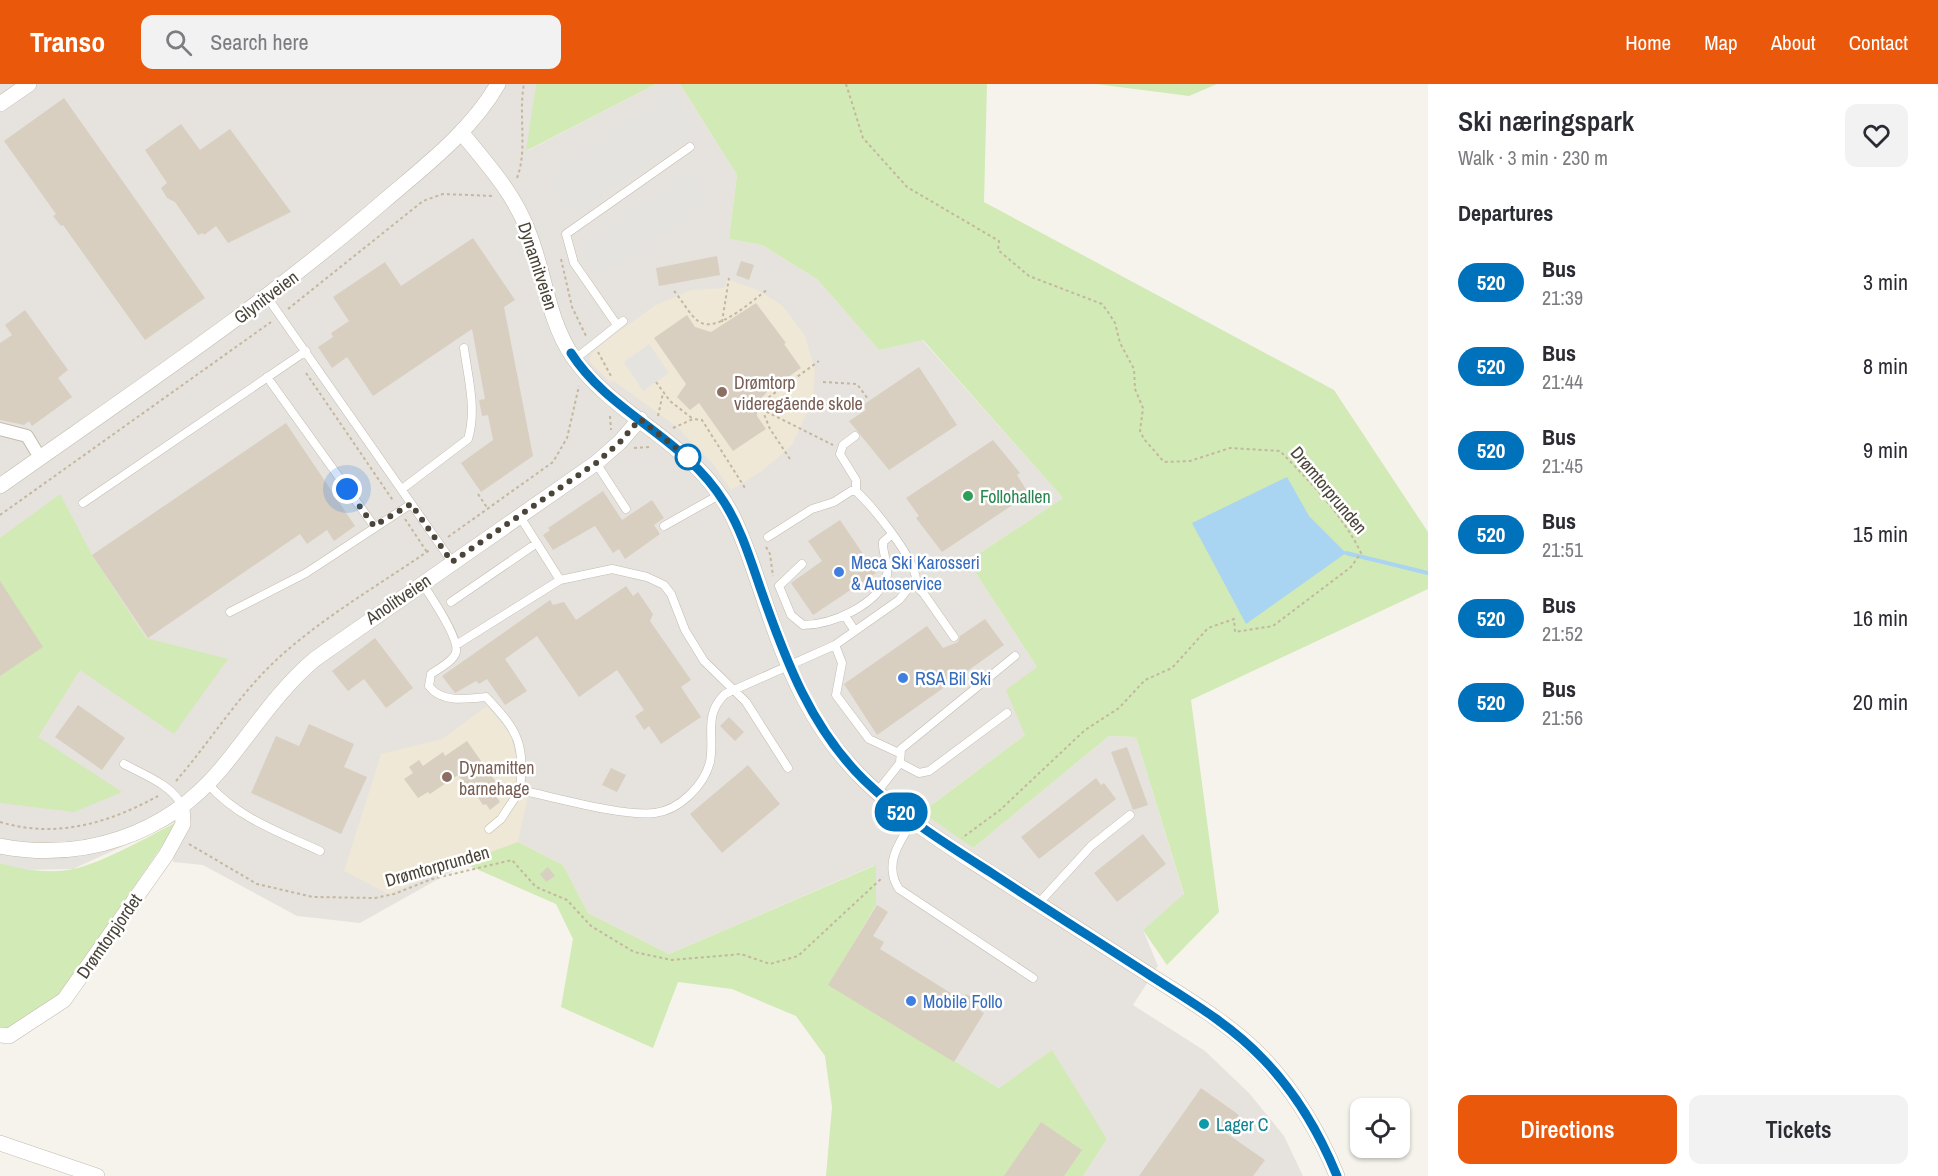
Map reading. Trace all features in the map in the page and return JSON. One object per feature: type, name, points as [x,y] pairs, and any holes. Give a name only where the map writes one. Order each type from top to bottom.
[{"type":"street","points":[[0,104],[29,84]]},
{"type":"street","name":"Glynitveien","points":[[3,478],[267,297],[371,212],[461,132],[483,107],[498,84]]},
{"type":"street","name":"Dynamitveien","points":[[461,132],[506,188],[522,215],[535,250],[554,319],[584,379],[640,419],[669,433]]},
{"type":"street","name":"Anolitveien","points":[[182,807],[207,784],[298,673],[331,646],[596,463],[620,442],[640,419]]},
{"type":"street","points":[[0,429],[27,436],[36,451]]},
{"type":"street","points":[[669,433],[719,495],[744,543],[787,664],[805,700],[828,737],[877,792],[950,847],[1190,1001],[1250,1046],[1296,1099],[1321,1141],[1336,1176]]},
{"type":"street","points":[[0,846],[43,852],[94,847],[139,831],[182,807]]},
{"type":"street","name":"Drømtorpjordet","points":[[0,1035],[9,1036],[64,1000],[176,837],[183,824],[182,807]]},
{"type":"street","points":[[0,1143],[95,1176]]},
{"type":"lane","points":[[575,359],[620,323],[574,263],[566,234],[690,147]]},
{"type":"lane","points":[[267,297],[452,562]]},
{"type":"lane","points":[[402,489],[468,439],[471,429],[472,399],[464,348]]},
{"type":"lane","points":[[83,503],[306,351]]},
{"type":"lane","points":[[267,377],[374,526]]},
{"type":"lane","points":[[520,790],[625,811],[654,813],[664,811],[687,798],[706,774],[711,752],[710,717],[718,701],[734,688],[787,664],[815,656],[835,645],[898,600],[914,584],[915,572],[891,535],[856,492],[856,480],[842,458],[841,449],[855,436]]},
{"type":"lane","points":[[596,463],[626,509]]},
{"type":"lane","points":[[766,539],[812,509],[834,502],[851,491],[856,492]]},
{"type":"lane","points":[[664,526],[719,495]]},
{"type":"lane","points":[[230,612],[306,573],[374,526],[411,504]]},
{"type":"lane","points":[[519,515],[560,580]]},
{"type":"lane","points":[[802,564],[779,586],[790,615],[803,625],[834,621],[873,596],[884,584],[888,571],[884,542],[891,535]]},
{"type":"lane","points":[[452,602],[537,543]]},
{"type":"lane","points":[[456,645],[560,580],[604,569],[658,581],[670,594],[685,630],[704,661],[746,702],[788,768]]},
{"type":"lane","points":[[422,584],[456,645],[455,656],[431,674],[429,686],[439,695],[448,698],[486,697],[512,724],[523,761],[520,790],[501,819],[489,829]]},
{"type":"lane","points":[[914,584],[924,594],[954,637]]},
{"type":"lane","points":[[845,616],[855,631]]},
{"type":"lane","points":[[835,645],[842,663],[836,695],[869,739],[899,753]]},
{"type":"lane","points":[[899,753],[1015,656]]},
{"type":"lane","points":[[900,763],[920,773],[929,771],[1007,712]]},
{"type":"lane","points":[[877,792],[900,763],[899,753]]},
{"type":"lane","points":[[124,764],[167,789],[179,799],[182,807]]},
{"type":"lane","points":[[207,784],[222,800],[244,816],[320,851]]},
{"type":"lane","points":[[1038,904],[1091,846],[1130,815]]},
{"type":"lane","points":[[913,821],[896,850],[892,869],[895,883],[906,896],[1033,978]]},
{"type":"path","points":[[513,183],[521,164],[520,103],[524,84]]},
{"type":"path","name":"Drømtorprunden","points":[[846,84],[863,138],[907,187],[999,241],[998,250],[1029,276],[1102,304],[1115,322],[1120,343],[1134,369],[1135,389],[1143,408],[1140,431],[1144,440],[1164,462],[1190,461],[1230,448],[1280,451],[1354,537],[1361,553],[1351,567],[1273,626],[1235,632],[1233,619],[1208,628],[1172,669],[1145,680],[1119,708],[1086,730],[1000,810],[950,847]]},
{"type":"path","points":[[0,515],[280,315],[423,201],[439,194],[495,195]]},
{"type":"path","points":[[559,253],[580,329],[608,368],[614,384]]},
{"type":"path","points":[[722,322],[729,278]]},
{"type":"path","points":[[675,291],[697,320],[707,325],[722,322],[768,289]]},
{"type":"path","points":[[297,357],[427,552]]},
{"type":"path","points":[[761,409],[769,397],[819,362]]},
{"type":"path","points":[[0,822],[46,829],[91,824],[135,808],[167,789],[206,746],[248,689],[284,653],[542,471],[557,456],[567,438],[584,379]]},
{"type":"path","points":[[656,382],[663,393],[693,419]]},
{"type":"path","points":[[823,382],[857,384],[868,399]]},
{"type":"path","points":[[658,416],[663,393]]},
{"type":"path","points":[[761,409],[841,449]]},
{"type":"path","points":[[761,409],[770,429],[790,459]]},
{"type":"path","points":[[669,433],[693,419],[699,419],[705,424],[745,488]]},
{"type":"path","points":[[478,494],[489,509]]},
{"type":"path","points":[[766,539],[771,568],[779,586]]},
{"type":"path","name":"Drømtorprunden","points":[[176,837],[215,857],[257,884],[313,897],[375,898],[394,894],[432,879],[512,860],[537,887],[567,900],[591,926],[634,951],[672,960],[741,954],[770,964],[798,956],[892,869]]},
{"type":"shaded area","points":[[0,84],[536,84],[527,151],[656,84],[680,84],[737,175],[729,239],[762,245],[817,279],[879,350],[922,340],[1063,498],[968,561],[1037,667],[1025,735],[923,811],[973,848],[1109,736],[1136,737],[1184,895],[1143,930],[1158,966],[1133,1005],[1205,1051],[1249,1093],[1284,1136],[1303,1176],[1083,1176],[1107,1139],[1051,1051],[999,1088],[829,985],[876,905],[875,865],[669,954],[588,913],[563,865],[518,842],[467,861],[360,923],[297,916],[203,865],[173,862],[178,821],[73,869],[21,870],[0,863]]},
{"type":"shaded area","points":[[673,92],[699,130],[670,149],[644,111]]},
{"type":"shaded area","points":[[640,114],[666,152],[638,171],[612,133]]},
{"type":"shaded area","points":[[609,136],[635,174],[606,193],[580,155]]},
{"type":"shaded area","points":[[576,158],[602,196],[574,215],[548,177]]},
{"type":"shaded area","points":[[690,171],[710,200],[601,276],[581,247]]},
{"type":"shaded area","name":"Drømtorp videregående skole","points":[[727,279],[758,290],[783,306],[805,336],[815,370],[813,400],[792,445],[762,471],[731,490],[712,463],[678,428],[614,381],[610,382],[589,361],[591,354],[606,341],[654,306],[691,290],[725,288]]},
{"type":"shaded area","points":[[649,344],[669,373],[643,391],[624,362]]},
{"type":"shaded area","name":"Dynamitten barnehage","points":[[487,706],[510,733],[527,800],[518,842],[388,894],[344,871],[381,754],[442,739]]},
{"type":"green space","points":[[536,84],[656,84],[526,151]]},
{"type":"green space","points":[[680,84],[987,84],[984,202],[1334,390],[1428,532],[1428,589],[1191,700],[1219,912],[1167,965],[1143,930],[1184,894],[1136,737],[1109,736],[973,848],[922,812],[1025,735],[1006,690],[1037,667],[968,561],[1063,498],[923,340],[879,350],[817,279],[762,245],[729,239],[737,175]]},
{"type":"green space","points":[[1096,84],[1217,84],[1189,96]]},
{"type":"green space","points":[[60,494],[92,555],[146,638],[228,659],[174,734],[80,670],[38,737],[122,792],[74,812],[0,803],[0,538]]},
{"type":"green space","points":[[179,821],[59,996],[7,1028],[0,1027],[0,863],[36,870],[73,869],[112,855]]},
{"type":"green space","points":[[518,842],[563,865],[588,913],[669,954],[876,865],[876,905],[829,985],[999,1088],[1052,1050],[1107,1139],[1083,1176],[826,1176],[832,1107],[825,1056],[796,1016],[732,989],[678,982],[653,1048],[561,1007],[573,939],[556,904],[465,864],[471,859]]},
{"type":"water","points":[[1287,477],[1309,516],[1346,553],[1246,624],[1192,523]]},
{"type":"building","points":[[64,98],[205,298],[145,340],[63,225],[61,226],[53,216],[56,214],[4,141]]},
{"type":"building","points":[[181,124],[200,150],[230,129],[291,212],[228,243],[216,226],[204,235],[203,233],[198,235],[175,202],[167,198],[161,188],[167,183],[145,150]]},
{"type":"building","points":[[473,238],[515,300],[504,307],[533,456],[481,492],[461,463],[493,440],[488,415],[482,416],[479,400],[485,399],[472,329],[373,396],[347,357],[332,368],[318,347],[333,337],[331,333],[349,321],[333,297],[385,262],[401,286]]},
{"type":"building","points":[[717,256],[720,275],[659,286],[656,268]]},
{"type":"building","points":[[741,261],[754,265],[749,280],[736,275]]},
{"type":"building","points":[[756,303],[786,343],[784,344],[801,368],[767,392],[758,402],[757,416],[766,429],[733,451],[699,403],[690,410],[677,397],[686,384],[654,338],[687,315],[695,327],[711,332]]},
{"type":"building","points":[[25,310],[68,370],[58,378],[72,397],[32,426],[29,421],[24,425],[0,420],[0,343],[12,335],[5,325]]},
{"type":"building","points":[[919,367],[957,425],[889,470],[849,421],[866,410],[863,405]]},
{"type":"building","points":[[286,423],[355,526],[334,541],[327,530],[307,544],[300,534],[148,638],[92,555]]},
{"type":"building","name":"Follohallen","points":[[993,440],[1020,473],[1017,475],[1029,494],[942,552],[916,518],[919,516],[906,498]]},
{"type":"building","points":[[603,491],[622,520],[652,500],[664,518],[654,525],[660,534],[625,559],[619,549],[613,553],[595,526],[553,550],[543,535],[550,530],[548,528]]},
{"type":"building","points":[[840,520],[876,573],[813,615],[791,583],[822,561],[808,541]]},
{"type":"building","points":[[0,581],[43,647],[0,676]]},
{"type":"building","points":[[626,586],[633,596],[638,592],[653,614],[650,621],[691,680],[681,687],[701,717],[661,744],[649,726],[644,730],[635,716],[644,710],[617,670],[579,697],[537,636],[505,659],[527,691],[505,705],[487,679],[479,684],[476,681],[455,693],[442,676],[550,600],[553,605],[564,602],[576,620]]},
{"type":"building","points":[[985,619],[1004,645],[877,735],[844,684],[927,626],[943,648],[958,642],[960,636]]},
{"type":"building","points":[[375,638],[413,688],[386,708],[364,679],[348,691],[332,671]]},
{"type":"building","points":[[78,705],[125,738],[102,770],[55,737]]},
{"type":"building","points":[[729,717],[744,732],[735,741],[720,726]]},
{"type":"building","points":[[309,724],[354,744],[344,767],[367,777],[341,834],[251,793],[276,736],[299,746]]},
{"type":"building","points":[[467,741],[503,792],[496,796],[500,802],[490,810],[477,796],[474,798],[458,775],[430,794],[428,792],[418,798],[404,779],[413,773],[409,767],[419,760],[423,766],[443,752],[445,756]]},
{"type":"building","points":[[1127,747],[1148,805],[1133,810],[1111,752]]},
{"type":"building","points":[[748,765],[780,804],[722,853],[690,814]]},
{"type":"building","points":[[611,768],[626,775],[617,792],[602,785]]},
{"type":"building","points":[[1096,778],[1101,785],[1104,783],[1116,799],[1039,859],[1021,837]]},
{"type":"building","points":[[1143,834],[1166,864],[1117,902],[1094,873]]},
{"type":"building","points":[[548,867],[555,876],[546,882],[540,874]]},
{"type":"building","points":[[877,905],[888,912],[873,936],[884,942],[880,949],[962,1000],[966,994],[978,1001],[974,1007],[984,1013],[954,1062],[828,985]]},
{"type":"building","name":"Lager C","points":[[1201,1088],[1239,1115],[1226,1133],[1265,1160],[1253,1176],[1139,1176]]},
{"type":"building","points":[[1041,1122],[1082,1150],[1064,1176],[1004,1176]]},
{"type":"waterway","points":[[1346,553],[1428,573]]},
{"type":"bus line","name":"520","points":[[571,353],[596,383],[684,453],[724,501],[747,551],[796,684],[816,720],[850,766],[887,801],[950,847],[1183,996],[1235,1033],[1262,1057],[1296,1099],[1315,1128],[1337,1176]]},
{"type":"place","name":"Drømtorp videregående skole","points":[[722,392]]},
{"type":"place","name":"Follohallen","points":[[968,496]]},
{"type":"place","name":"Meca Ski Karosseri & Autoservice","points":[[839,572]]},
{"type":"place","name":"RSA Bil Ski","points":[[903,678]]},
{"type":"place","name":"Dynamitten barnehage","points":[[447,777]]},
{"type":"place","name":"Mobile Follo","points":[[911,1001]]},
{"type":"place","name":"Lager C","points":[[1204,1124]]},
{"type":"route","points":[[347,489],[374,526],[411,504],[452,562],[596,463],[620,442],[640,419],[692,461],[688,457]]}]
